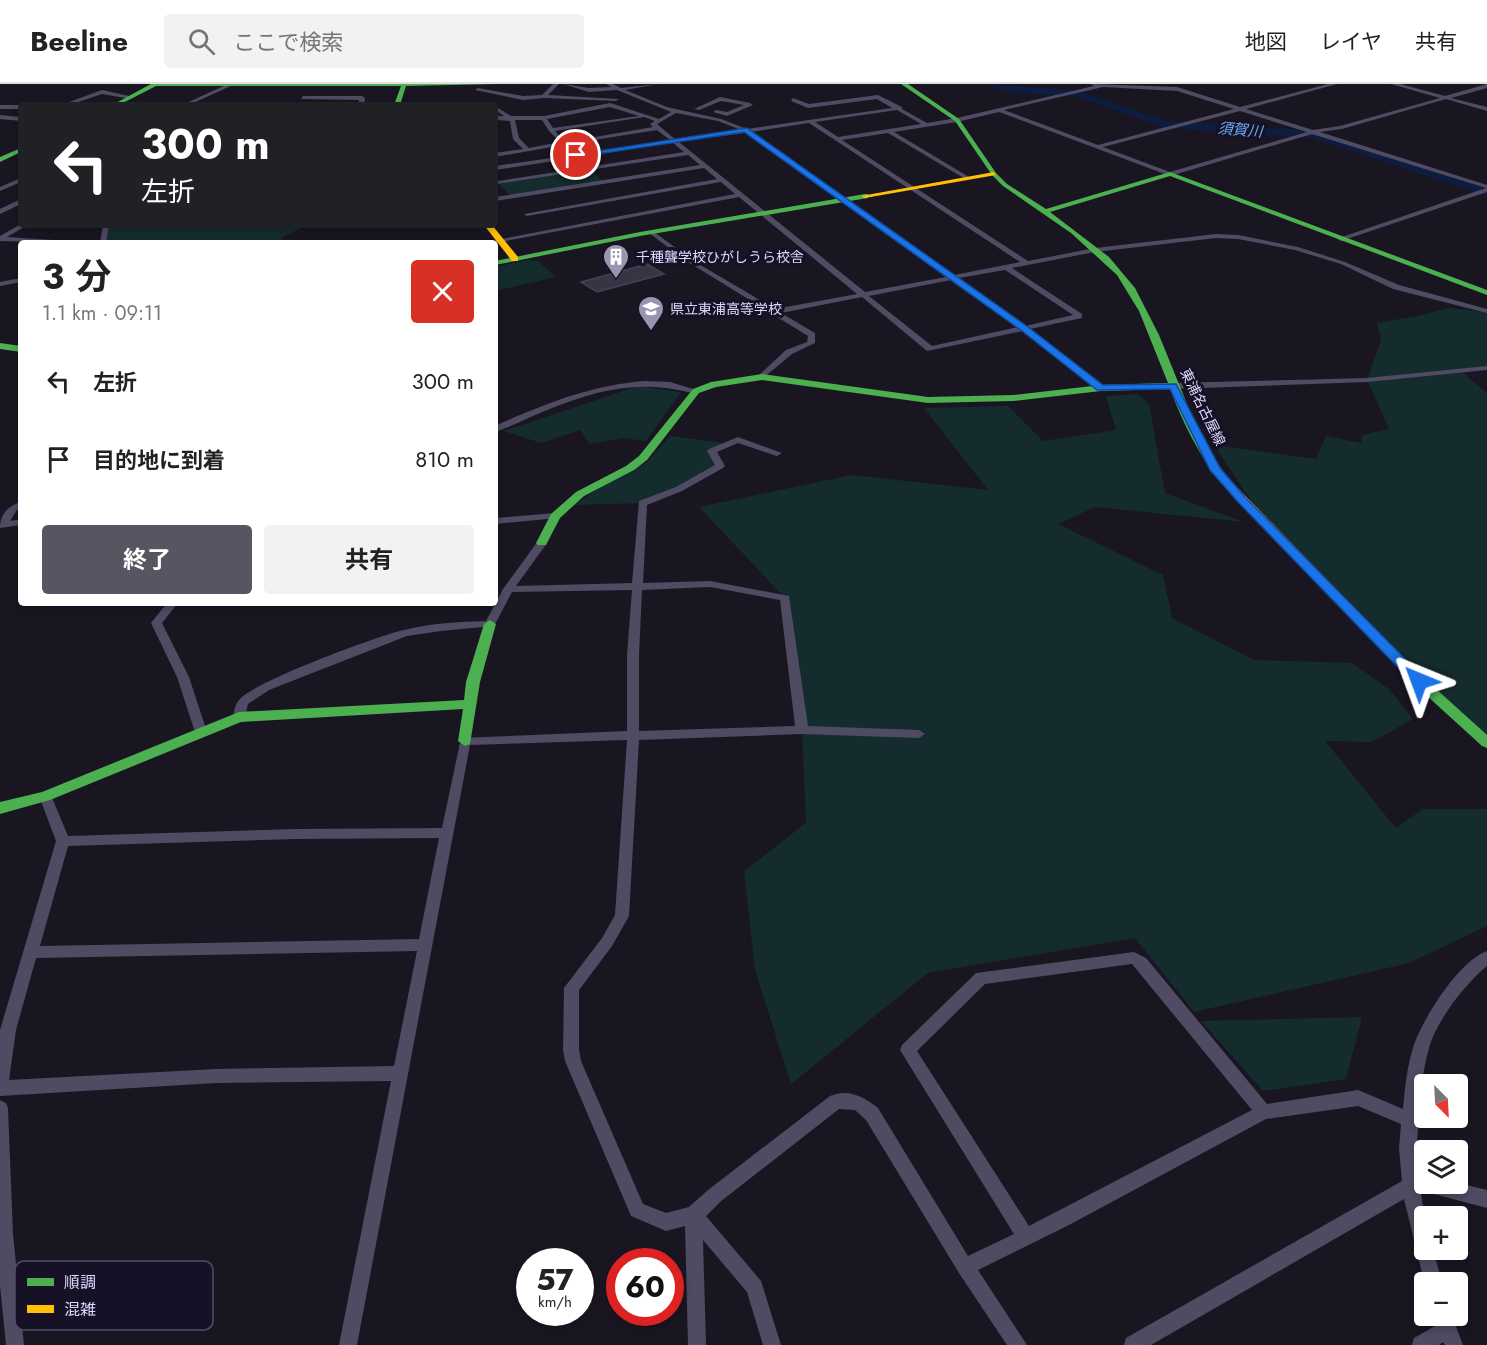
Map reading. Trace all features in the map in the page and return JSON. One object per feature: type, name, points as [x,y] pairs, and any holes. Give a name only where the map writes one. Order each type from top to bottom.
[{"type":"main road","points":[[121,102],[154,84],[474,86],[495,84]]},
{"type":"main road","points":[[398,102],[404,84]]},
{"type":"main road","name":"東浦名古屋線","points":[[904,84],[957,120],[994,174],[1019,197],[1095,250],[1118,269],[1131,286],[1173,386],[1215,470],[1419,681],[1487,743]]},
{"type":"main road","points":[[0,160],[18,151]]},
{"type":"main road","points":[[498,262],[651,232],[994,174]]},
{"type":"main road","points":[[1042,212],[1170,174],[1487,293]]},
{"type":"main road","points":[[491,228],[515,259]]},
{"type":"main road","points":[[0,346],[18,348]]},
{"type":"main road","points":[[542,543],[555,516],[580,494],[630,468],[643,458],[696,392],[726,382],[762,377],[928,400],[1013,398],[1101,388],[1173,386]]},
{"type":"main road","points":[[465,741],[466,704],[476,660],[490,624]]},
{"type":"main road","points":[[0,808],[45,796],[239,717],[466,704]]},
{"type":"street","points":[[192,102],[231,84]]},
{"type":"street","points":[[304,102],[303,98],[314,84]]},
{"type":"street","points":[[544,96],[556,84]]},
{"type":"street","points":[[566,84],[589,90],[655,84]]},
{"type":"street","points":[[609,84],[653,105],[675,112],[730,121],[745,130],[1025,329],[1101,388]]},
{"type":"street","points":[[1094,84],[1177,89],[1487,188]]},
{"type":"street","points":[[1097,147],[1334,84]]},
{"type":"street","points":[[1394,84],[1487,109]]},
{"type":"street","points":[[837,139],[957,120],[1103,85]]},
{"type":"street","points":[[474,86],[523,98],[544,96],[610,100],[636,97]]},
{"type":"street","points":[[474,86],[484,97]]},
{"type":"street","points":[[1001,111],[1170,174],[1312,132],[1340,128],[1487,86]]},
{"type":"street","points":[[73,102],[102,92],[131,97]]},
{"type":"street","points":[[793,100],[808,106],[874,96],[900,108],[926,125]]},
{"type":"street","points":[[303,98],[362,98],[361,102]]},
{"type":"street","points":[[567,114],[574,104],[586,98]]},
{"type":"street","points":[[653,105],[668,102],[698,109],[727,114],[750,105],[720,99],[698,109]]},
{"type":"street","points":[[498,118],[544,118],[610,105],[658,120]]},
{"type":"street","points":[[0,107],[18,107]]},
{"type":"street","points":[[532,119],[528,113],[563,108]]},
{"type":"street","points":[[498,168],[900,108]]},
{"type":"street","points":[[498,110],[513,120],[516,139],[528,150]]},
{"type":"street","points":[[675,112],[653,124],[930,349],[1079,316],[1006,267]]},
{"type":"street","points":[[551,130],[645,116]]},
{"type":"street","points":[[0,117],[18,118]]},
{"type":"street","points":[[544,118],[551,130],[576,155]]},
{"type":"street","points":[[809,121],[1026,263]]},
{"type":"street","points":[[498,155],[658,128]]},
{"type":"street","points":[[889,131],[967,178]]},
{"type":"street","points":[[498,181],[689,153]]},
{"type":"street","points":[[498,199],[705,165]]},
{"type":"street","points":[[527,214],[722,180]]},
{"type":"street","points":[[0,189],[18,181]]},
{"type":"street","points":[[498,182],[543,230]]},
{"type":"street","points":[[1341,239],[1487,188]]},
{"type":"street","points":[[496,240],[740,195]]},
{"type":"street","points":[[0,213],[18,203]]},
{"type":"street","points":[[0,239],[20,228]]},
{"type":"street","points":[[651,232],[690,261],[812,336],[811,343],[789,352],[762,377]]},
{"type":"street","points":[[774,312],[1095,250],[1216,236],[1250,238],[1322,255],[1396,286],[1486,311]]},
{"type":"street","points":[[0,239],[18,240]]},
{"type":"street","points":[[0,284],[18,281]]},
{"type":"street","points":[[1173,386],[1367,380],[1487,368]]},
{"type":"street","points":[[498,428],[529,414],[616,384],[679,385],[696,392]]},
{"type":"street","points":[[777,453],[738,440],[712,451],[720,466],[679,489],[642,503],[633,655],[633,735],[622,916],[607,942],[572,988],[571,1050],[573,1061],[637,1210],[666,1222],[694,1215],[714,1196],[836,1101],[858,1102],[872,1114],[965,1267],[1018,1345]]},
{"type":"street","points":[[1,525],[13,508],[18,507]]},
{"type":"street","points":[[498,521],[555,516]]},
{"type":"street","points":[[1,525],[18,522]]},
{"type":"street","points":[[239,717],[243,702],[265,687],[367,646],[405,633],[441,627],[490,624],[508,589],[542,543]]},
{"type":"street","points":[[508,589],[710,584],[785,598],[802,730]]},
{"type":"street","points":[[170,606],[156,623],[183,677],[201,732]]},
{"type":"street","points":[[348,1345],[465,741],[802,730],[919,734]]},
{"type":"street","points":[[45,796],[63,841],[4,1032],[0,1086],[216,1076],[400,1073]]},
{"type":"street","points":[[63,841],[297,834],[447,833]]},
{"type":"street","points":[[30,952],[424,945]]},
{"type":"street","points":[[1414,1167],[1407,1149],[1414,1083],[1422,1045],[1439,1012],[1468,973],[1487,957]]},
{"type":"street","points":[[1026,1237],[908,1050],[981,978],[1134,958],[1141,963],[1264,1112]]},
{"type":"street","points":[[965,1267],[1264,1112],[1358,1098],[1411,1120]]},
{"type":"street","points":[[0,1108],[4,1234],[15,1345]]},
{"type":"street","points":[[1133,1345],[1414,1185]]},
{"type":"street","points":[[1417,1194],[1414,1209],[1430,1272]]},
{"type":"street","points":[[1467,1194],[1487,1199]]},
{"type":"street","points":[[694,1215],[698,1345]]},
{"type":"street","points":[[694,1215],[754,1287],[772,1345]]},
{"type":"street","points":[[1421,1345],[1448,1330]]},
{"type":"green space","points":[[590,168],[603,182],[512,197],[498,183]]},
{"type":"green space","points":[[106,228],[301,228],[283,237],[282,240],[104,240]]},
{"type":"green space","points":[[528,260],[538,261],[556,277],[498,290],[498,266]]},
{"type":"green space","points":[[1449,308],[1487,312],[1487,369],[1463,372],[1487,394],[1487,740],[1266,523],[1214,445],[1316,459],[1326,436],[1361,443],[1362,435],[1389,429],[1367,380],[1381,340],[1377,323]]},
{"type":"green space","points":[[638,386],[681,392],[646,441],[624,438],[590,444],[580,430],[541,443],[504,431]]},
{"type":"green space","points":[[1138,394],[1149,404],[1165,493],[1244,522],[1095,507],[1058,524],[1163,575],[1172,618],[1254,660],[1352,663],[1389,689],[1413,719],[1372,742],[1325,741],[1396,828],[1423,809],[1487,809],[1487,926],[1409,963],[1194,1012],[1135,938],[928,973],[791,1084],[755,970],[744,871],[806,823],[802,730],[785,598],[699,507],[852,475],[988,490],[924,408],[1008,406],[1043,441],[1116,430],[1106,396]]},
{"type":"green space","points":[[670,436],[723,443],[712,451],[720,466],[678,489],[642,503],[574,505],[610,480],[646,463]]},
{"type":"green space","points":[[1362,1017],[1346,1079],[1263,1091],[1201,1021]]},
{"type":"building","name":"千種聾学校ひがしうら校舎","points":[[647,264],[664,274],[597,292],[581,282]]},
{"type":"waterway","name":"須賀川","points":[[989,84],[1012,90],[1075,93],[1166,124],[1313,135],[1487,192]]},
{"type":"traffic: fast","points":[[154,84],[495,84]]},
{"type":"traffic: fast","points":[[121,102],[155,84]]},
{"type":"traffic: fast","points":[[398,102],[404,84]]},
{"type":"traffic: fast","points":[[904,84],[957,120],[994,174],[1005,185],[1091,245],[1120,273],[1143,311],[1183,412],[1195,436],[1208,459],[1224,480]]},
{"type":"traffic: fast","points":[[0,160],[18,151]]},
{"type":"traffic: fast","points":[[1043,212],[1170,174],[1487,293]]},
{"type":"traffic: fast","points":[[498,262],[640,234],[865,196]]},
{"type":"traffic: fast","points":[[0,346],[18,349]]},
{"type":"traffic: fast","points":[[542,543],[555,516],[580,494],[630,468],[643,458],[696,391],[714,384],[762,377],[928,400],[1013,398],[1101,388],[1173,386]]},
{"type":"traffic: fast","points":[[465,741],[473,682],[490,624]]},
{"type":"traffic: fast","points":[[1375,636],[1419,681],[1487,743]]},
{"type":"traffic: fast","points":[[0,808],[45,796],[239,717],[466,704]]},
{"type":"traffic: slow","points":[[865,196],[994,174]]},
{"type":"traffic: slow","points":[[490,228],[515,259]]},
{"type":"traffic: slow","points":[[1224,480],[1375,636]]},
{"type":"place","name":"千種聾学校ひがしうら校舎","points":[[616,280]]},
{"type":"place","name":"県立東浦高等学校","points":[[651,332]]},
{"type":"route","points":[[576,155],[745,130],[1025,329],[1101,388],[1173,386],[1215,470],[1241,500],[1419,681]]}]
